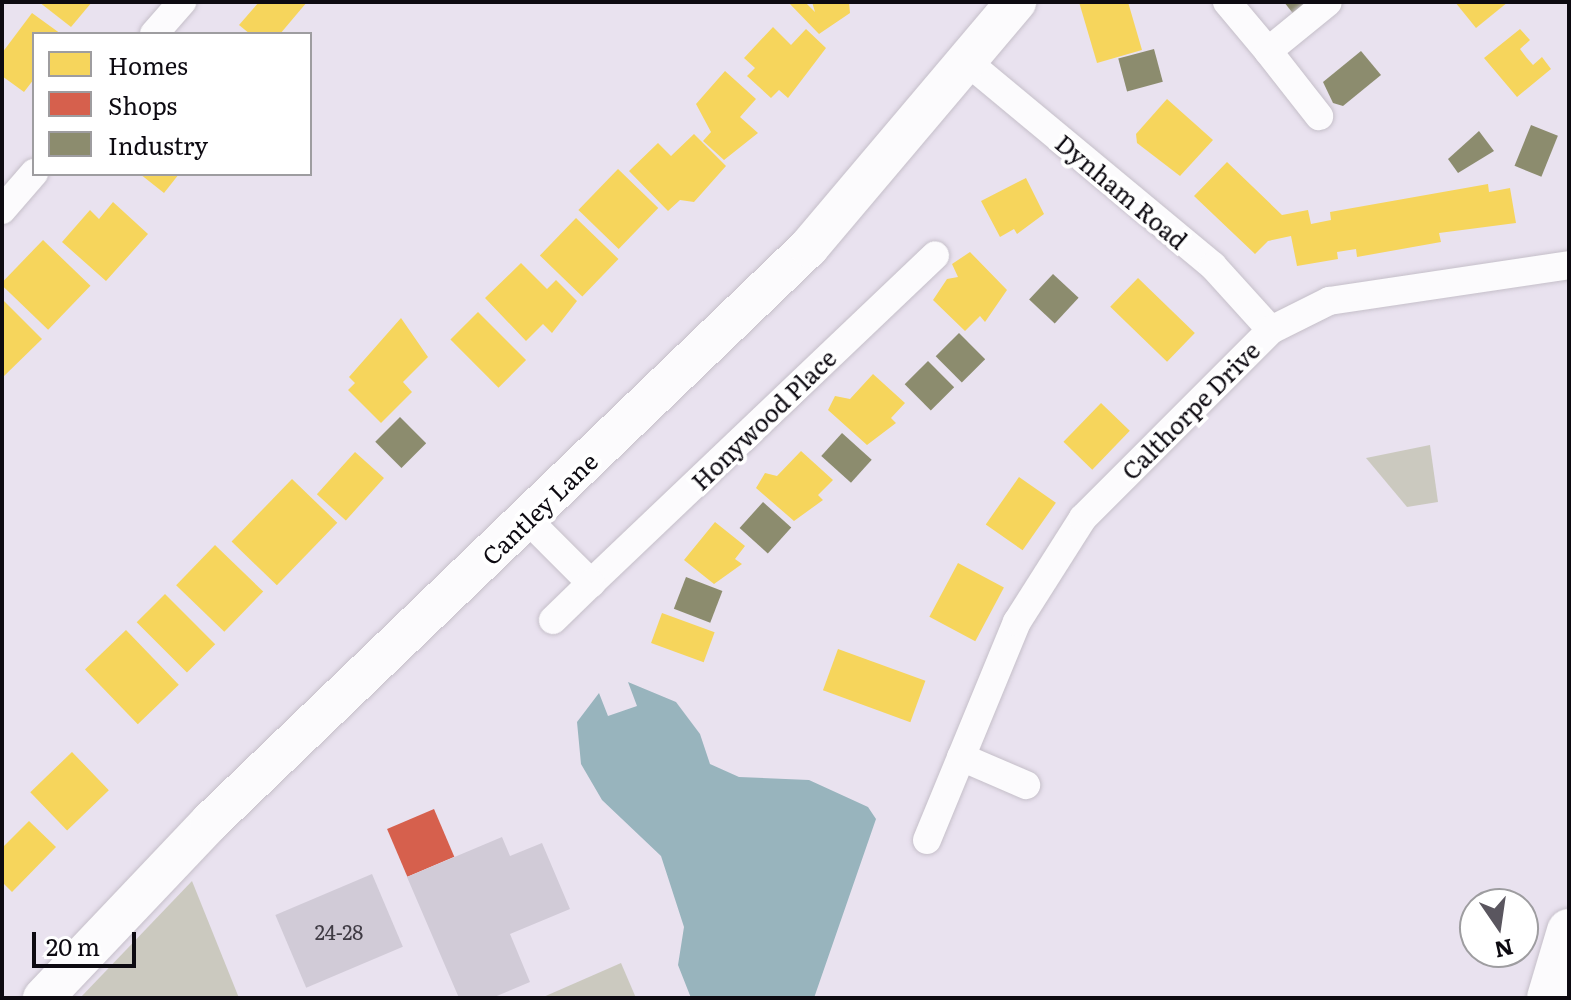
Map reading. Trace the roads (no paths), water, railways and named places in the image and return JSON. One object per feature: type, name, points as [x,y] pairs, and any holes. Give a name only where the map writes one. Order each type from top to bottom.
[{"type":"highway","points":[[1556,991],[1569,931]]},
{"type":"street","points":[[156,32],[182,2]]},
{"type":"street","name":"Cantley Lane","points":[[43,998],[210,822],[809,247],[1016,2]]},
{"type":"street","points":[[1227,2],[1319,116]]},
{"type":"street","points":[[1268,51],[1328,2]]},
{"type":"street","name":"Dynham Road","points":[[965,60],[1213,266],[1271,330]]},
{"type":"street","points":[[2,210],[32,175]]},
{"type":"street","name":"Honywood Place","points":[[553,620],[935,255]]},
{"type":"street","name":"Calthorpe Drive","points":[[927,840],[1017,622],[1083,518],[1271,330],[1329,301],[1569,265]]},
{"type":"street","points":[[527,519],[591,583]]},
{"type":"street","points":[[961,757],[1026,785]]},
{"type":"water","points":[[628,682],[676,702],[700,734],[710,764],[739,777],[809,780],[868,807],[876,819],[814,998],[691,998],[678,965],[684,927],[661,856],[602,800],[581,764],[577,722],[599,693],[608,716],[637,706]]}]
